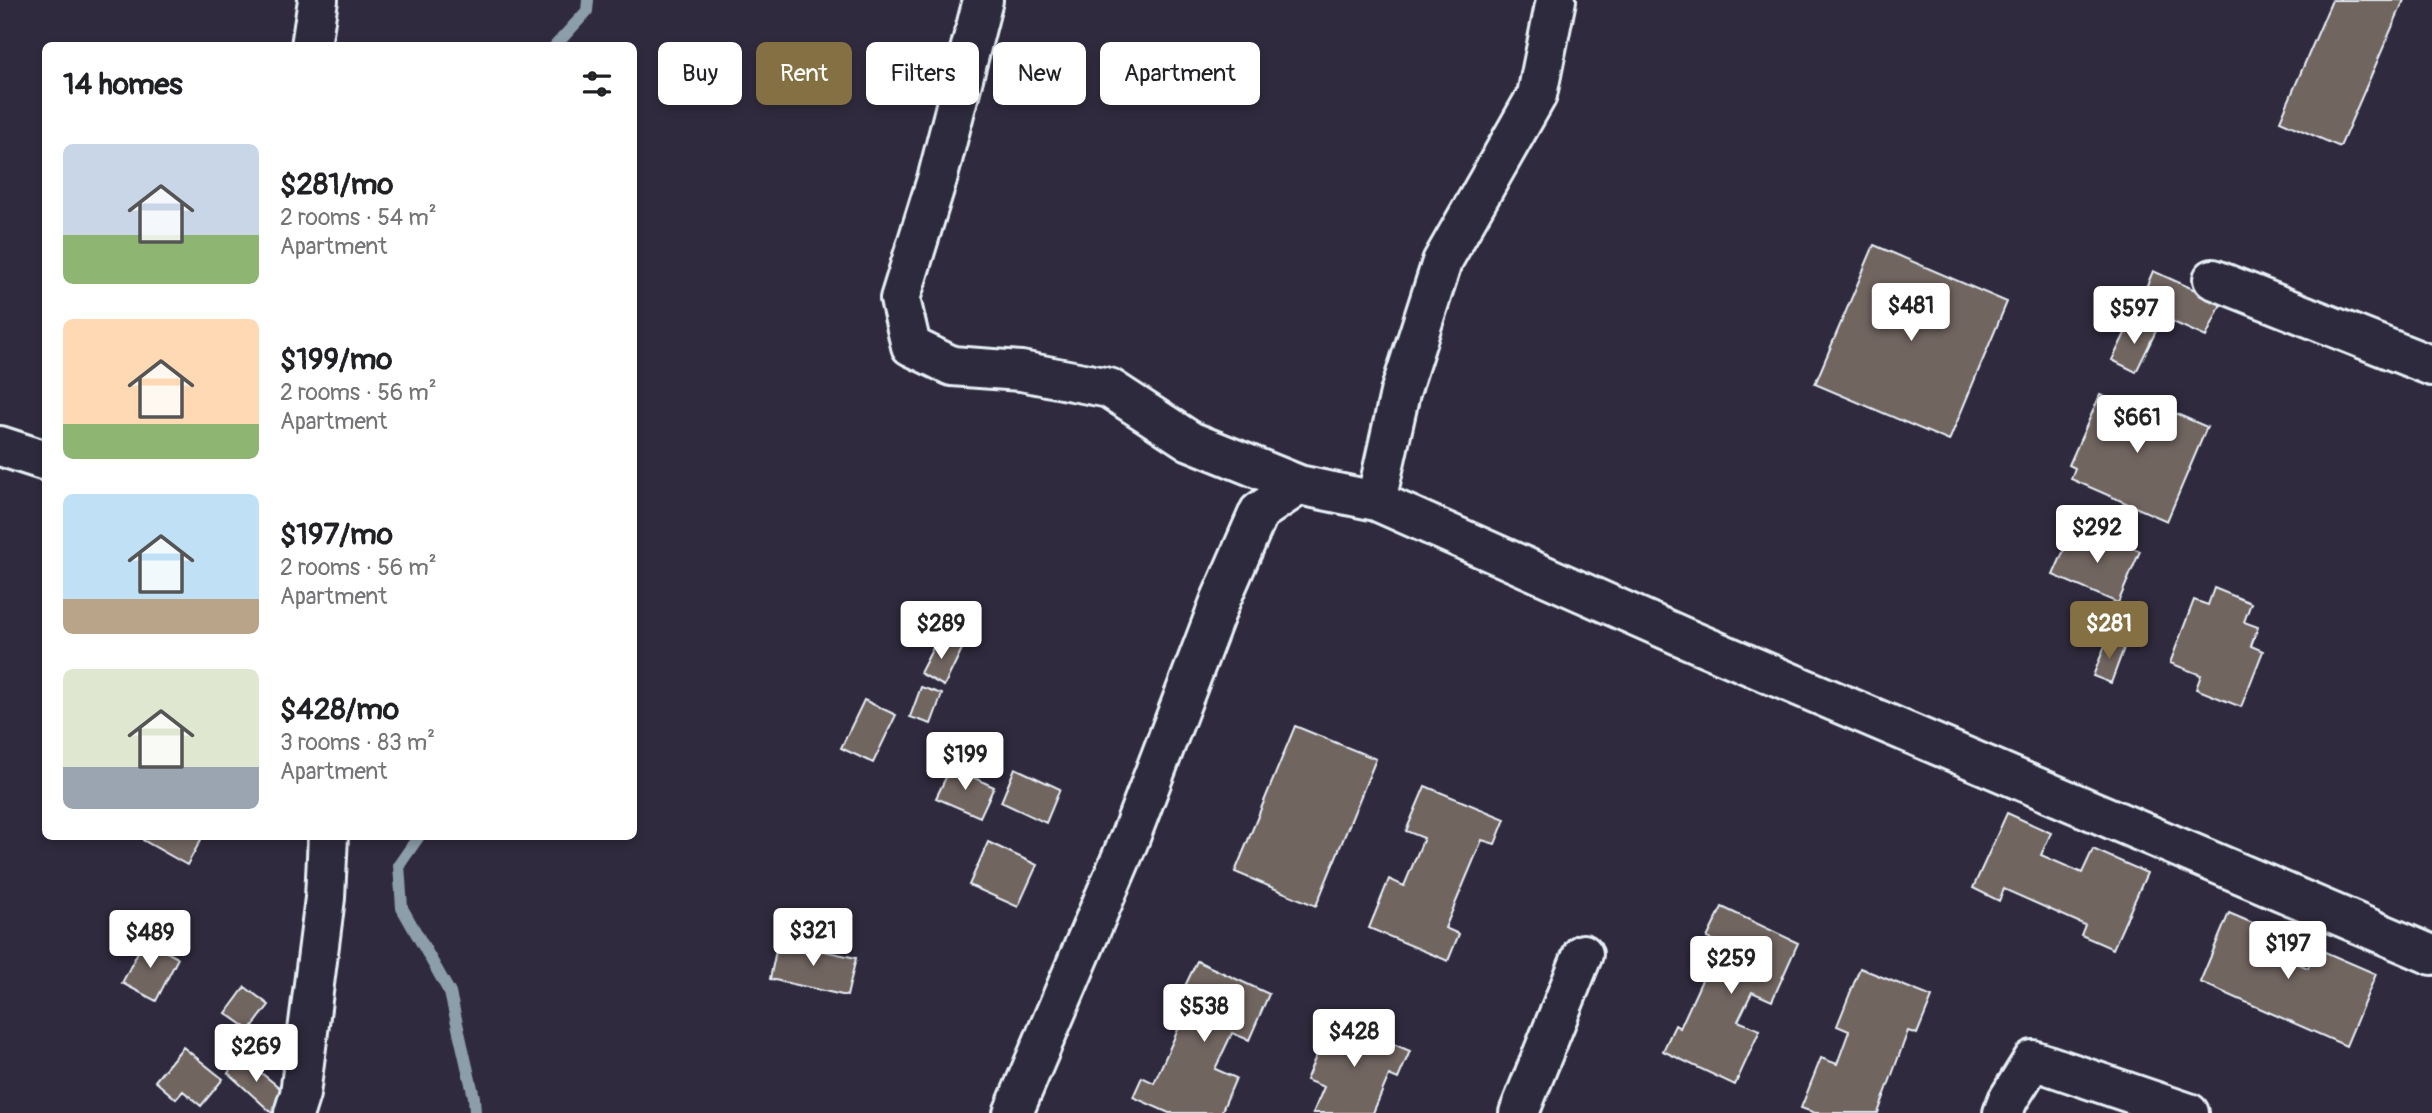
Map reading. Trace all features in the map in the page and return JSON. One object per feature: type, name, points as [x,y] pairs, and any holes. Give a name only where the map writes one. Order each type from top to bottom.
[{"type":"street","points":[[312,42],[318,0]]},
{"type":"street","points":[[984,0],[938,176],[900,299],[911,346],[952,366],[1021,371],[1109,388],[1190,441],[1299,485],[1376,500],[1683,636],[2432,955]]},
{"type":"street","points":[[1376,500],[1399,393],[1442,262],[1537,95],[1556,0]]},
{"type":"street","points":[[2213,279],[2432,366]]},
{"type":"street","points":[[0,446],[42,460]]},
{"type":"street","points":[[1013,1113],[1129,840],[1221,599],[1259,512],[1299,485]]},
{"type":"street","points":[[294,1113],[300,1094],[325,898],[328,840]]},
{"type":"street","points":[[1519,1113],[1583,954]]},
{"type":"street","points":[[2003,1113],[2033,1060],[2189,1113]]},
{"type":"building","points":[[2332,0],[2404,0],[2340,147],[2280,121]]},
{"type":"building","points":[[1874,245],[2007,302],[1949,441],[1815,384]]},
{"type":"building","points":[[2153,271],[2222,302],[2206,337],[2138,306]]},
{"type":"building","points":[[2132,319],[2156,331],[2136,372],[2112,360]]},
{"type":"building","points":[[2100,395],[2142,412],[2147,401],[2207,427],[2167,521],[2071,479],[2075,468],[2069,465]]},
{"type":"building","points":[[2072,532],[2091,540],[2095,532],[2140,551],[2118,603],[2053,575]]},
{"type":"building","points":[[2214,588],[2251,603],[2244,622],[2258,627],[2251,646],[2263,651],[2241,707],[2196,689],[2201,675],[2170,663],[2194,600],[2208,605]]},
{"type":"building","points":[[939,636],[962,649],[944,686],[920,673]]},
{"type":"building","points":[[2108,638],[2125,645],[2111,683],[2093,676]]},
{"type":"building","points":[[921,687],[942,694],[931,724],[910,717]]},
{"type":"building","points":[[864,700],[896,715],[873,763],[841,748]]},
{"type":"building","points":[[1295,726],[1376,759],[1316,906],[1235,872]]},
{"type":"building","points":[[951,767],[994,787],[980,817],[936,798]]},
{"type":"building","points":[[1015,768],[1060,789],[1046,823],[1001,802]]},
{"type":"building","points":[[1425,786],[1505,819],[1495,844],[1482,840],[1445,928],[1459,934],[1448,961],[1369,928],[1389,879],[1404,886],[1424,838],[1406,831]]},
{"type":"building","points":[[2007,813],[2051,833],[2041,855],[2082,873],[2093,849],[2147,873],[2113,949],[2081,935],[2085,925],[2004,889],[1999,901],[1973,888]]},
{"type":"building","points":[[143,840],[201,840],[187,865]]},
{"type":"building","points":[[988,842],[1037,865],[1018,907],[969,885]]},
{"type":"building","points":[[1722,907],[1798,943],[1772,1001],[1752,992],[1738,1021],[1760,1030],[1735,1085],[1663,1051],[1675,1025],[1680,1028],[1719,943],[1707,938]]},
{"type":"building","points":[[2229,913],[2281,935],[2274,953],[2308,968],[2316,948],[2376,974],[2346,1046],[2200,982]]},
{"type":"building","points":[[144,940],[178,958],[156,1001],[122,983]]},
{"type":"building","points":[[778,941],[856,958],[847,996],[770,979]]},
{"type":"building","points":[[1197,961],[1269,994],[1249,1040],[1232,1033],[1215,1069],[1236,1078],[1221,1113],[1169,1113],[1133,1097],[1142,1077],[1154,1083],[1195,992],[1184,988]]},
{"type":"building","points":[[1860,968],[1932,997],[1917,1034],[1908,1031],[1878,1113],[1815,1113],[1801,1108],[1821,1058],[1837,1064],[1849,1031],[1837,1026]]},
{"type":"building","points":[[245,987],[269,1005],[250,1030],[226,1013]]},
{"type":"building","points":[[1332,1018],[1410,1051],[1398,1079],[1389,1075],[1373,1113],[1313,1113],[1324,1087],[1306,1080]]},
{"type":"building","points":[[183,1047],[223,1079],[201,1106],[183,1091],[176,1099],[155,1081]]},
{"type":"building","points":[[240,1056],[280,1088],[277,1113],[272,1113],[228,1073]]},
{"type":"waterway","points":[[559,42],[587,11],[588,0]]},
{"type":"waterway","points":[[416,840],[399,865],[402,908],[450,993],[474,1097],[475,1113]]}]
